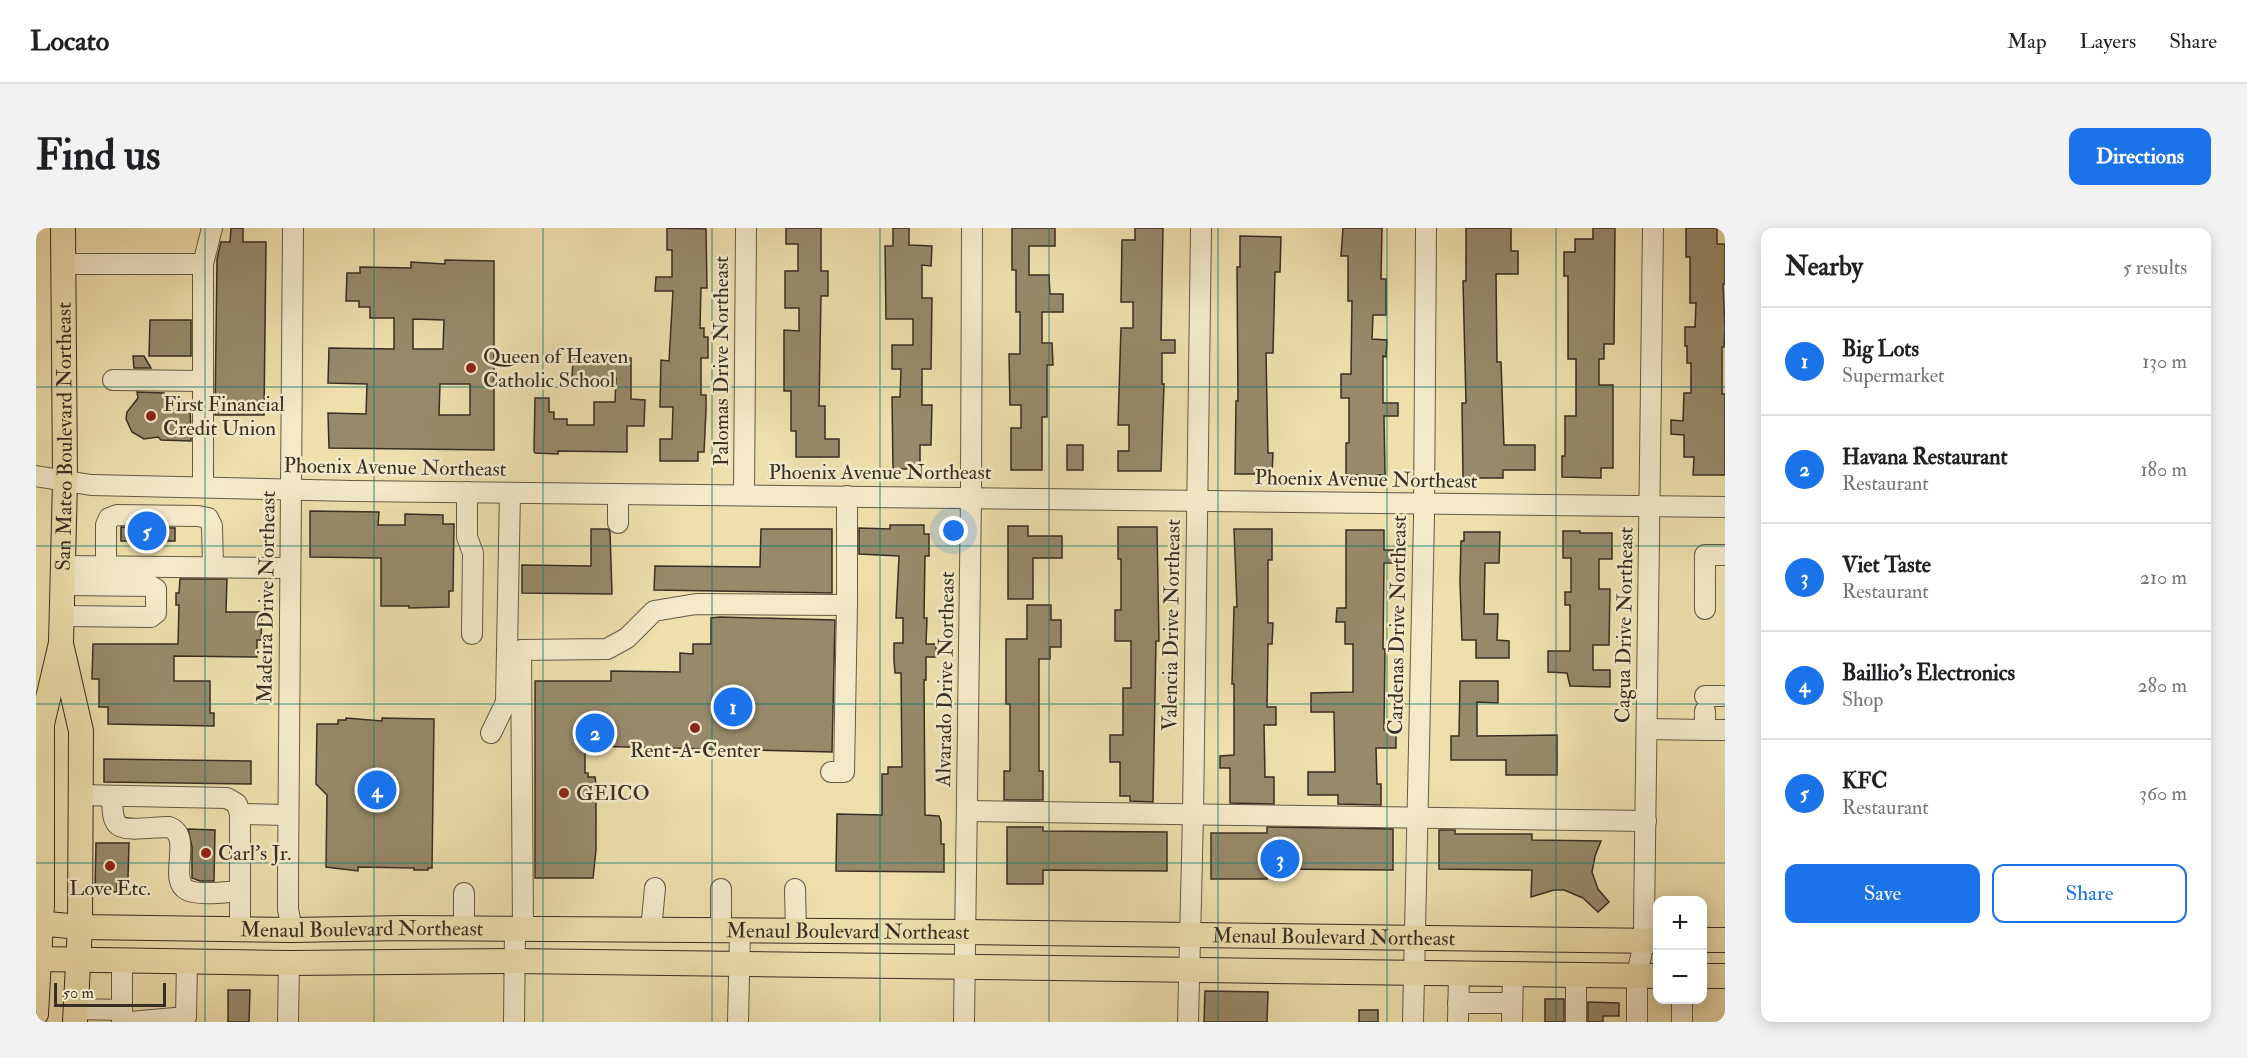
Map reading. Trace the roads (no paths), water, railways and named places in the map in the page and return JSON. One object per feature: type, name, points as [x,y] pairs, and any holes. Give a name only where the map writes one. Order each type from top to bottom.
[{"type":"main road","name":"San Mateo Boulevard Northeast","points":[[36,1014],[42,724],[61,643],[62,616],[65,481],[63,228]]},
{"type":"main road","name":"San Mateo Boulevard Northeast","points":[[61,643],[81,731],[80,927],[76,1016]]},
{"type":"main road","name":"Menaul Boulevard Northeast","points":[[39,923],[80,927],[292,930],[464,928],[965,932],[1651,941]]},
{"type":"main road","points":[[289,963],[310,950],[327,945],[370,939],[405,928]]},
{"type":"main road","points":[[226,962],[291,945],[296,938],[292,930]]},
{"type":"main road","points":[[1707,940],[1725,940]]},
{"type":"main road","name":"Menaul Boulevard Northeast","points":[[37,959],[289,963],[513,962],[964,966],[1647,976]]},
{"type":"main road","points":[[1707,976],[1725,976]]},
{"type":"street","points":[[203,488],[203,264],[212,228]]},
{"type":"street","name":"Palomas Drive Northeast","points":[[744,495],[746,228]]},
{"type":"street","name":"Alvarado Drive Northeast","points":[[963,1022],[971,496],[972,228]]},
{"type":"street","name":"Valencia Drive Northeast","points":[[1188,1022],[1201,228]]},
{"type":"street","name":"Cardenas Drive Northeast","points":[[1413,1022],[1424,503],[1426,228]]},
{"type":"street","name":"Cagua Drive Northeast","points":[[1637,1022],[1647,976],[1651,941],[1646,821],[1653,228]]},
{"type":"street","name":"Madeira Drive Northeast","points":[[292,930],[288,909],[290,568],[299,235]]},
{"type":"street","points":[[64,264],[203,264]]},
{"type":"street","points":[[113,380],[203,381]]},
{"type":"street","name":"Phoenix Avenue Northeast","points":[[36,476],[91,485],[203,488],[1725,507]]},
{"type":"street","points":[[467,492],[467,537],[473,553],[472,634]]},
{"type":"street","points":[[491,733],[506,702],[510,493]]},
{"type":"street","points":[[618,494],[618,523]]},
{"type":"street","points":[[831,772],[844,772],[848,496]]},
{"type":"street","points":[[106,566],[106,525],[109,518],[117,515],[208,518],[212,526],[213,567]]},
{"type":"street","points":[[1705,609],[1705,555],[1725,555]]},
{"type":"street","points":[[63,575],[106,566],[290,568]]},
{"type":"street","points":[[62,616],[152,617],[156,613],[156,589],[152,586],[63,575]]},
{"type":"street","points":[[514,1022],[513,962],[519,929],[521,650],[607,649],[627,638],[654,611],[696,604],[847,605]]},
{"type":"street","points":[[1647,729],[1709,708],[1725,730]]},
{"type":"street","points":[[80,795],[227,798],[237,804],[240,814],[240,929]]},
{"type":"street","points":[[112,796],[113,813],[120,826],[128,829],[169,826],[178,834],[180,883],[185,890],[195,892],[240,891]]},
{"type":"street","points":[[967,811],[1646,821]]},
{"type":"street","points":[[240,814],[288,814]]},
{"type":"street","points":[[651,930],[655,888]]},
{"type":"street","points":[[721,889],[739,965],[738,1022]]},
{"type":"street","points":[[795,889],[796,931]]},
{"type":"street","points":[[464,893],[464,928]]},
{"type":"street","points":[[122,960],[124,1018]]},
{"type":"street","points":[[76,1016],[186,1017],[187,961]]},
{"type":"street","points":[[288,1022],[289,963]]},
{"type":"street","points":[[1458,973],[1458,1013],[1512,1013],[1513,974]]},
{"type":"street","points":[[1576,975],[1576,1022]]},
{"type":"street","points":[[1682,1004],[1682,1022]]},
{"type":"place","name":"Queen of Heaven Catholic School","points":[[471,368]]},
{"type":"place","name":"First Financial Credit Union","points":[[151,416]]},
{"type":"place","name":"KFC","points":[[147,531]]},
{"type":"place","name":"Big Lots","points":[[733,707]]},
{"type":"place","name":"Rent-A-Center","points":[[695,728]]},
{"type":"place","name":"Havana Restaurant","points":[[595,733]]},
{"type":"place","name":"Baillio's Electronics","points":[[377,790]]},
{"type":"place","name":"GEICO","points":[[564,793]]},
{"type":"place","name":"Carl's Jr.","points":[[206,853]]},
{"type":"place","name":"Viet Taste","points":[[1280,859]]},
{"type":"place","name":"Love Etc.","points":[[110,866]]}]
